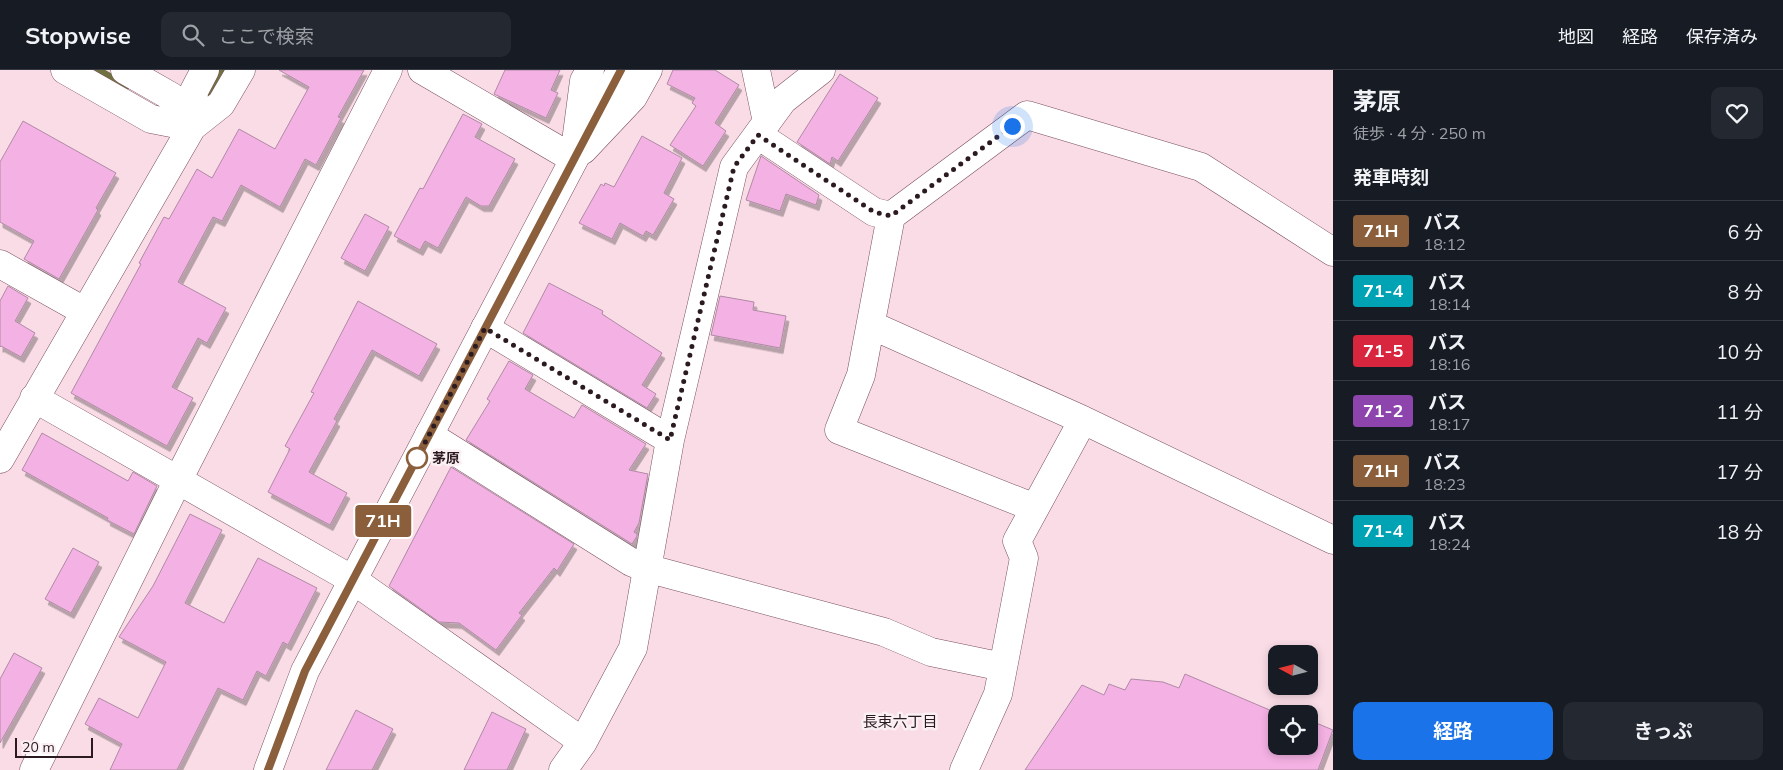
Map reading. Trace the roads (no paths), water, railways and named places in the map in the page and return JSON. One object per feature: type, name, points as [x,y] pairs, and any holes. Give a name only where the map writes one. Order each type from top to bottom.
[{"type":"street","points":[[65,70],[151,119],[192,127]]},
{"type":"street","points":[[125,70],[172,97],[192,127]]},
{"type":"street","points":[[192,127],[194,91],[205,70]]},
{"type":"street","points":[[0,459],[192,127],[221,104],[241,70]]},
{"type":"street","points":[[34,770],[178,480],[388,70]]},
{"type":"street","points":[[422,70],[574,159]]},
{"type":"street","points":[[574,159],[584,82],[590,70]]},
{"type":"street","points":[[268,770],[305,671],[621,70]]},
{"type":"street","points":[[574,159],[633,96],[648,70]]},
{"type":"street","points":[[756,70],[763,128],[874,212],[891,216]]},
{"type":"street","points":[[563,770],[583,742],[633,648],[670,440],[734,167],[783,100],[821,70]]},
{"type":"street","points":[[1035,508],[840,430],[860,375],[891,216],[1027,115],[1201,166],[1333,252]]},
{"type":"street","points":[[0,264],[84,311]]},
{"type":"street","points":[[871,325],[1083,420],[1333,540]]},
{"type":"street","points":[[485,328],[670,440]]},
{"type":"street","points":[[34,398],[353,580],[583,742]]},
{"type":"street","points":[[964,770],[998,694],[1024,558],[1017,541],[1083,420]]},
{"type":"street","points":[[429,435],[631,562],[646,568],[884,632],[931,652],[1003,667]]},
{"type":"waterway","points":[[97,70],[126,86]]},
{"type":"waterway","points":[[200,101],[205,100],[222,70]]},
{"type":"place","name":"茅原","points":[[417,458]]},
{"type":"district","name":"長束六丁目","points":[[900,722]]}]
